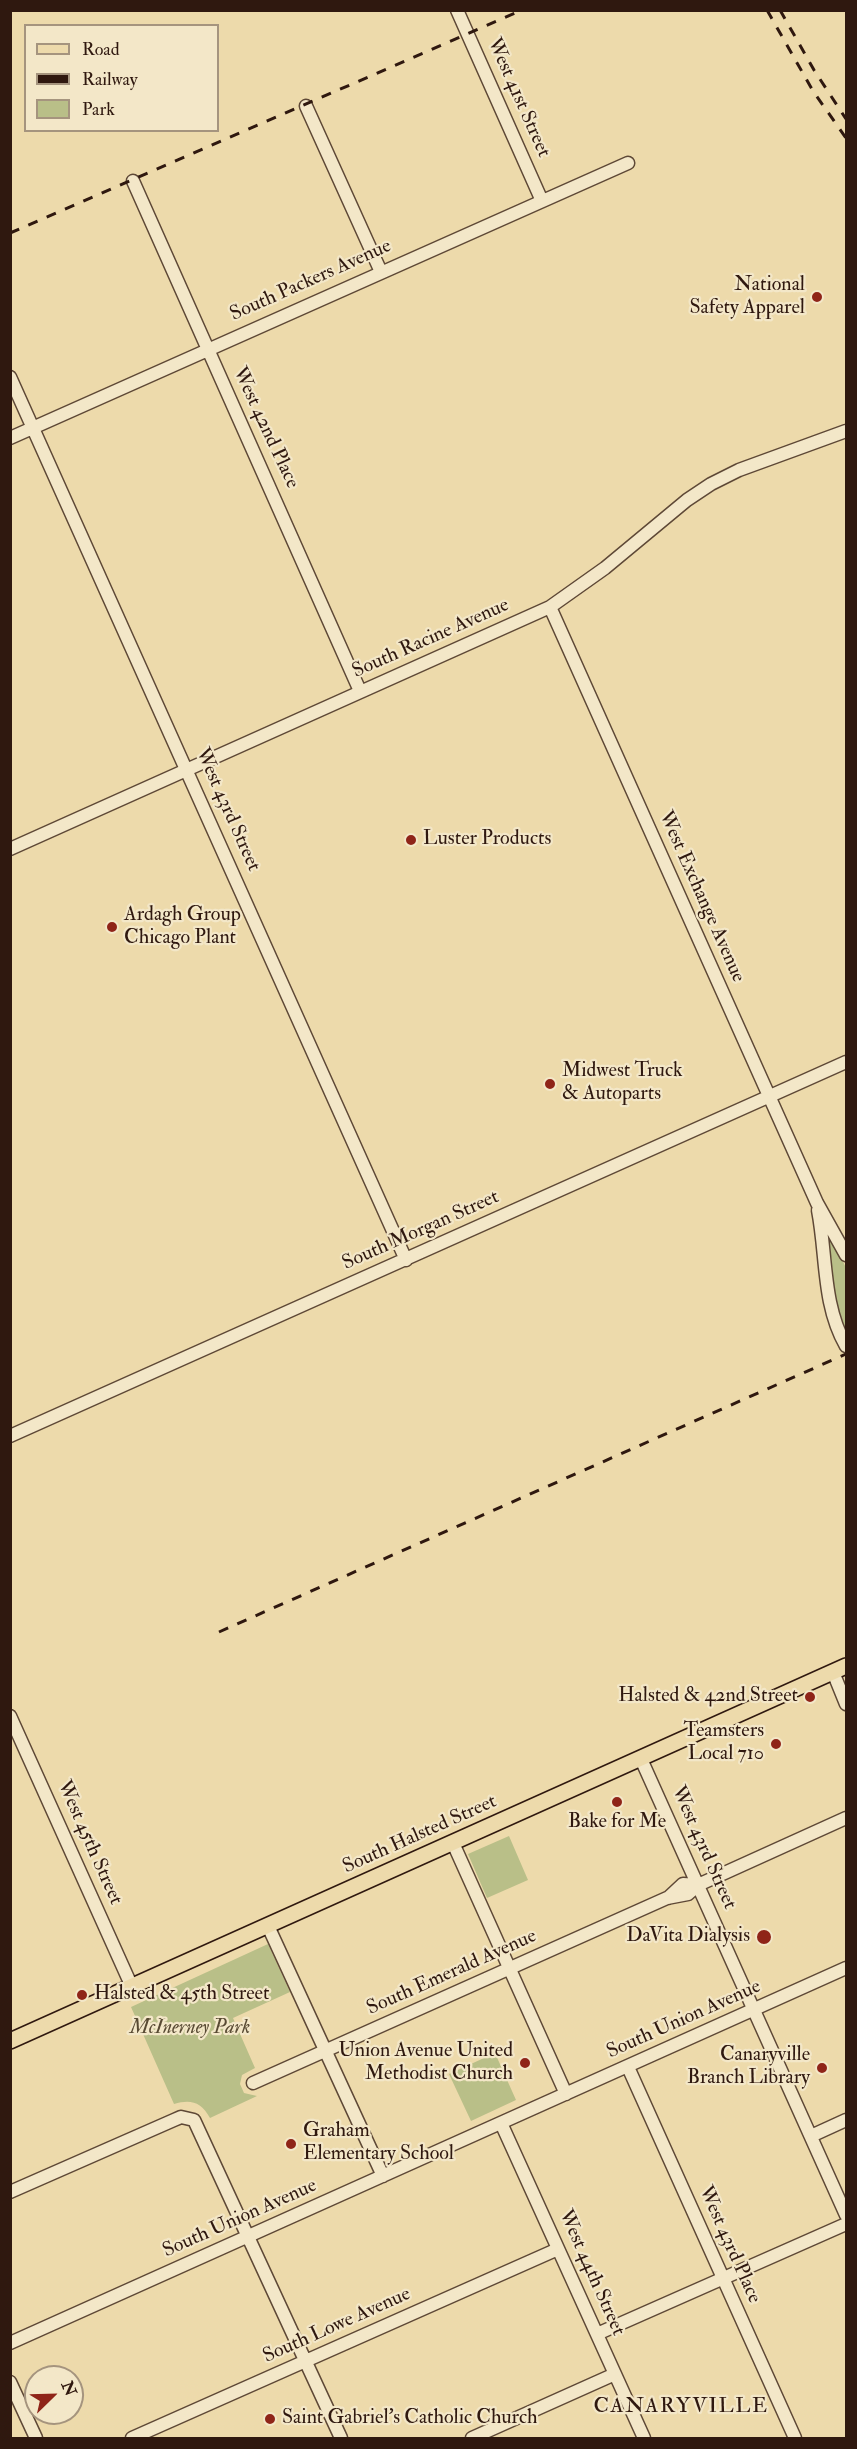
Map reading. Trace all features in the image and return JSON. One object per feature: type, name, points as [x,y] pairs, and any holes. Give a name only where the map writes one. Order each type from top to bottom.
[{"type":"main road","name":"South Halsted Street","points":[[10,2041],[840,1670]]},
{"type":"street","name":"West 41st Street","points":[[457,10],[542,201]]},
{"type":"street","points":[[306,106],[381,272]]},
{"type":"street","name":"South Packers Avenue","points":[[10,438],[628,163]]},
{"type":"street","name":"West 42nd Place","points":[[133,181],[360,692]]},
{"type":"street","name":"West 43rd Street","points":[[10,377],[188,769],[406,1260]]},
{"type":"street","name":"South Racine Avenue","points":[[10,849],[550,607],[605,568],[687,500],[711,484],[739,470],[846,431]]},
{"type":"street","name":"West Exchange Avenue","points":[[550,607],[817,1203],[846,1255]]},
{"type":"street","name":"South Morgan Street","points":[[10,1436],[846,1062]]},
{"type":"street","name":"West Exchange Avenue","points":[[817,1203],[822,1232],[825,1281],[832,1313],[846,1346]]},
{"type":"street","points":[[840,1670],[846,1704]]},
{"type":"street","name":"West 45th Street","points":[[10,1716],[132,1987]]},
{"type":"street","name":"West 43rd Street","points":[[641,1759],[846,2215]]},
{"type":"street","name":"South Emerald Avenue","points":[[253,2083],[667,1898],[683,1884],[698,1885],[846,1818]]},
{"type":"street","points":[[453,1843],[566,2094]]},
{"type":"street","points":[[268,1926],[383,2176]]},
{"type":"street","name":"South Union Avenue","points":[[10,2343],[846,1968]]},
{"type":"street","name":"West 43rd Place","points":[[628,2067],[795,2439]]},
{"type":"street","points":[[10,2192],[174,2120],[187,2118],[194,2120],[340,2439]]},
{"type":"street","points":[[811,2136],[846,2120]]},
{"type":"street","name":"West 44th Street","points":[[501,2123],[644,2439]]},
{"type":"street","points":[[597,2334],[846,2223]]},
{"type":"street","name":"South Lowe Avenue","points":[[132,2439],[558,2249]]},
{"type":"street","points":[[472,2439],[492,2434],[615,2374]]},
{"type":"street","points":[[10,2382],[36,2439]]},
{"type":"green space","points":[[833,1240],[846,1268],[846,1332],[835,1298],[830,1245],[830,1241]]},
{"type":"green space","points":[[509,1836],[528,1880],[487,1898],[468,1854]]},
{"type":"green space","name":"McInerney Park","points":[[268,1944],[290,1992],[233,2018],[255,2068],[242,2075],[240,2084],[244,2093],[257,2096],[210,2118],[203,2108],[195,2103],[174,2104],[131,2007]]},
{"type":"green space","points":[[495,2053],[516,2100],[471,2121],[449,2074]]},
{"type":"railway","points":[[10,233],[522,10]]},
{"type":"railway","points":[[767,10],[813,91],[846,138]]},
{"type":"railway","points":[[780,10],[814,70],[846,119]]},
{"type":"railway","points":[[219,1632],[846,1354]]},
{"type":"place","name":"National Safety Apparel","points":[[817,297]]},
{"type":"place","name":"Luster Products","points":[[411,840]]},
{"type":"place","name":"Ardagh Group Chicago Plant","points":[[112,927]]},
{"type":"place","name":"Midwest Truck & Autoparts","points":[[550,1084]]},
{"type":"place","name":"Halsted & 42nd Street","points":[[810,1697]]},
{"type":"place","name":"Teamsters Local 710","points":[[776,1744]]},
{"type":"place","name":"Bake for Me","points":[[617,1802]]},
{"type":"place","name":"DaVita Dialysis","points":[[764,1937]]},
{"type":"place","name":"Halsted & 45th Street","points":[[82,1995]]},
{"type":"place","name":"Union Avenue United Methodist Church","points":[[525,2063]]},
{"type":"place","name":"Canaryville Branch Library","points":[[822,2068]]},
{"type":"place","name":"Graham Elementary School","points":[[291,2144]]},
{"type":"place","name":"Saint Gabriel's Catholic Church","points":[[270,2419]]},
{"type":"district","name":"CANARYVILLE","points":[[681,2407]]}]
